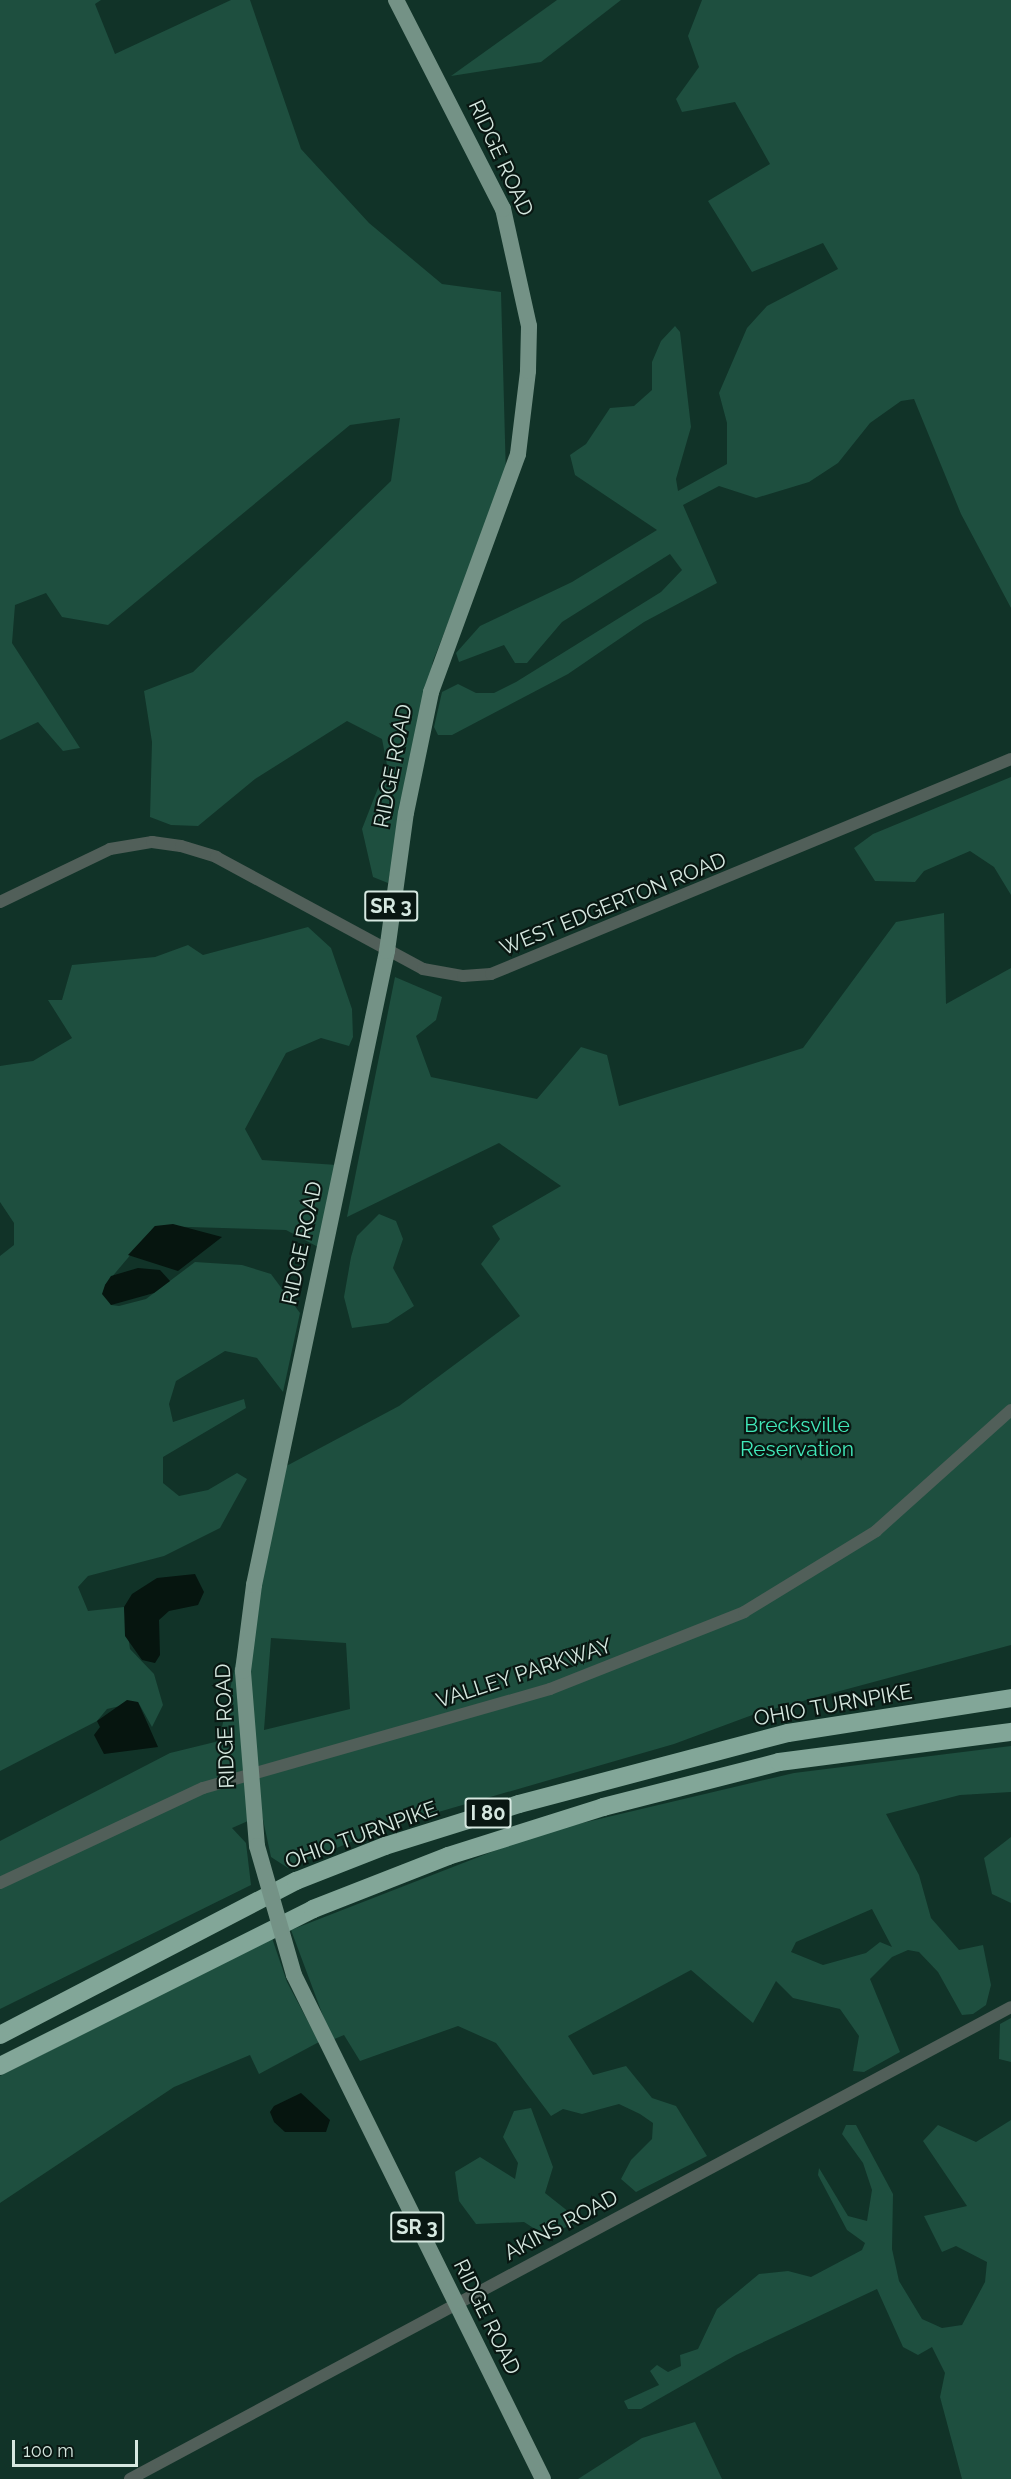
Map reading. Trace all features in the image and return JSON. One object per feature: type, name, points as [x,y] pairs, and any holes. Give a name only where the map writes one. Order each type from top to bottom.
[{"type":"highway","name":"OHIO TURNPIKE","points":[[0,2035],[296,1881],[385,1846],[519,1804],[788,1733],[1011,1698]]},
{"type":"highway","name":"I 80","points":[[0,2066],[313,1909],[447,1856],[603,1807],[779,1762],[1011,1732]]},
{"type":"main road","name":"RIDGE ROAD","points":[[396,0],[499,200],[512,237],[529,326],[518,454],[436,672],[406,813],[387,951],[254,1585],[243,1671],[248,1775],[257,1846],[294,1975],[543,2479]]},
{"type":"street","name":"WEST EDGERTON ROAD","points":[[0,902],[92,854],[152,842],[216,857],[387,951],[442,973],[491,974],[1011,759]]},
{"type":"street","name":"VALLEY PARKWAY","points":[[0,1883],[159,1806],[248,1775],[550,1689],[744,1612],[876,1531],[1011,1410]]},
{"type":"street","name":"AKINS ROAD","points":[[130,2479],[1011,2007]]},
{"type":"green space","points":[[0,0],[101,0],[95,4],[115,54],[231,0],[250,0],[301,149],[369,223],[442,284],[501,292],[506,477],[433,661],[388,883],[373,877],[362,829],[387,765],[382,739],[347,721],[255,779],[198,826],[171,825],[150,817],[152,742],[144,691],[193,672],[391,481],[400,418],[350,425],[108,625],[62,617],[46,593],[15,605],[12,643],[80,748],[63,751],[38,722],[0,740]]},
{"type":"green space","points":[[557,0],[621,0],[541,62],[451,76]]},
{"type":"green space","points":[[702,0],[1011,0],[1011,608],[961,514],[914,399],[901,401],[870,423],[838,463],[809,482],[756,498],[719,486],[683,505],[717,583],[644,622],[568,674],[452,735],[438,735],[434,727],[442,692],[458,684],[476,693],[494,693],[516,682],[661,592],[682,570],[670,554],[562,622],[527,663],[515,663],[504,645],[459,662],[456,653],[480,626],[572,582],[657,530],[575,475],[570,455],[586,444],[610,408],[634,406],[652,390],[652,362],[661,341],[675,326],[680,332],[691,427],[676,479],[678,491],[727,464],[727,423],[719,393],[747,328],[767,306],[838,269],[823,243],[752,272],[708,201],[770,164],[735,102],[682,112],[676,99],[699,67],[688,36]]},
{"type":"green space","points":[[1011,777],[1011,895],[994,867],[970,851],[924,871],[915,882],[875,881],[854,848],[873,834]]},
{"type":"green space","name":"Brecksville Reservation","points":[[944,913],[946,1004],[1011,968],[1011,1645],[755,1714],[674,1744],[390,1826],[288,1868],[271,1857],[262,1815],[232,1828],[246,1843],[251,1885],[0,2009],[0,1841],[170,1753],[219,1741],[277,1471],[399,1406],[520,1316],[481,1264],[500,1239],[492,1226],[561,1186],[499,1143],[347,1217],[395,977],[442,997],[436,1020],[416,1036],[431,1077],[537,1099],[581,1047],[607,1055],[619,1106],[803,1048],[896,922]],"holes":[[[271,1638],[346,1643],[350,1709],[264,1730]]]},
{"type":"green space","points":[[308,927],[331,948],[352,1009],[353,1037],[349,1046],[321,1038],[286,1053],[245,1129],[262,1160],[337,1165],[320,1248],[286,1230],[155,1226],[105,1285],[111,1305],[119,1306],[146,1299],[195,1262],[242,1265],[271,1274],[300,1313],[283,1392],[257,1358],[225,1351],[176,1381],[169,1404],[173,1422],[244,1399],[246,1408],[163,1457],[163,1483],[179,1496],[208,1490],[237,1473],[247,1479],[220,1528],[164,1556],[88,1576],[78,1587],[88,1611],[124,1607],[130,1649],[154,1674],[163,1705],[152,1727],[138,1702],[107,1709],[97,1721],[0,1771],[0,1256],[14,1245],[14,1223],[0,1202],[0,1066],[33,1061],[72,1038],[48,1000],[62,1000],[72,965],[155,957],[188,945],[203,955]]},
{"type":"green space","points":[[379,1214],[396,1221],[403,1239],[393,1268],[414,1306],[388,1323],[352,1328],[344,1297],[351,1257],[357,1236]]},
{"type":"green space","points":[[1011,1746],[1011,1792],[960,1795],[886,1814],[919,1875],[931,1918],[959,1950],[983,1945],[991,1985],[986,2005],[973,2014],[962,2015],[938,1972],[919,1952],[908,1950],[892,1957],[870,1979],[900,2052],[864,2072],[853,2071],[859,2036],[840,2009],[793,1998],[776,1981],[753,2023],[691,1970],[568,2036],[593,2075],[626,2066],[652,2098],[676,2106],[707,2156],[636,2192],[621,2179],[631,2160],[652,2139],[653,2123],[640,2114],[619,2104],[582,2114],[563,2109],[551,2116],[496,2043],[458,2026],[360,2061],[344,2035],[332,2040],[291,1930],[540,1833],[794,1773]],"holes":[[[872,1909],[892,1947],[880,1942],[866,1953],[823,1965],[791,1952],[796,1942]]]},
{"type":"green space","points":[[1011,1837],[1011,1903],[992,1894],[984,1858]]},
{"type":"green space","points":[[272,1938],[287,1982],[319,2042],[259,2074],[250,2055],[174,2087],[0,2203],[0,2076]]},
{"type":"green space","points":[[1011,2018],[1011,2062],[999,2059],[1000,2024]]},
{"type":"green space","points":[[531,2108],[553,2167],[545,2193],[569,2212],[573,2224],[546,2236],[524,2222],[476,2224],[459,2201],[455,2172],[480,2157],[515,2179],[518,2163],[503,2137],[514,2111]]},
{"type":"green space","points":[[1011,2120],[1011,2479],[962,2479],[940,2397],[945,2373],[932,2347],[918,2355],[903,2347],[877,2289],[736,2355],[641,2409],[628,2409],[624,2401],[659,2385],[650,2371],[657,2365],[668,2372],[681,2366],[680,2355],[698,2349],[717,2309],[759,2274],[788,2271],[811,2277],[862,2250],[865,2243],[847,2230],[818,2175],[819,2168],[848,2216],[867,2221],[872,2190],[863,2163],[842,2134],[846,2125],[856,2125],[893,2194],[892,2249],[899,2281],[922,2319],[942,2328],[962,2325],[985,2282],[987,2262],[956,2246],[942,2252],[924,2216],[967,2206],[923,2141],[938,2125],[976,2142]]},
{"type":"green space","points":[[695,2422],[722,2479],[578,2479],[642,2438]]},
{"type":"shaded area","points":[[173,1224],[222,1237],[178,1271],[128,1255],[155,1226]]},
{"type":"shaded area","points":[[138,1268],[160,1270],[170,1281],[154,1293],[111,1305],[102,1294],[111,1276]]},
{"type":"shaded area","points":[[195,1574],[204,1592],[198,1605],[169,1611],[159,1620],[160,1655],[155,1663],[142,1660],[125,1636],[124,1607],[132,1594],[157,1578]]},
{"type":"shaded area","points":[[127,1700],[138,1702],[158,1747],[104,1754],[94,1735],[100,1727],[97,1721]]},
{"type":"shaded area","points":[[301,2093],[330,2120],[326,2132],[285,2132],[274,2122],[270,2112],[274,2106]]}]
